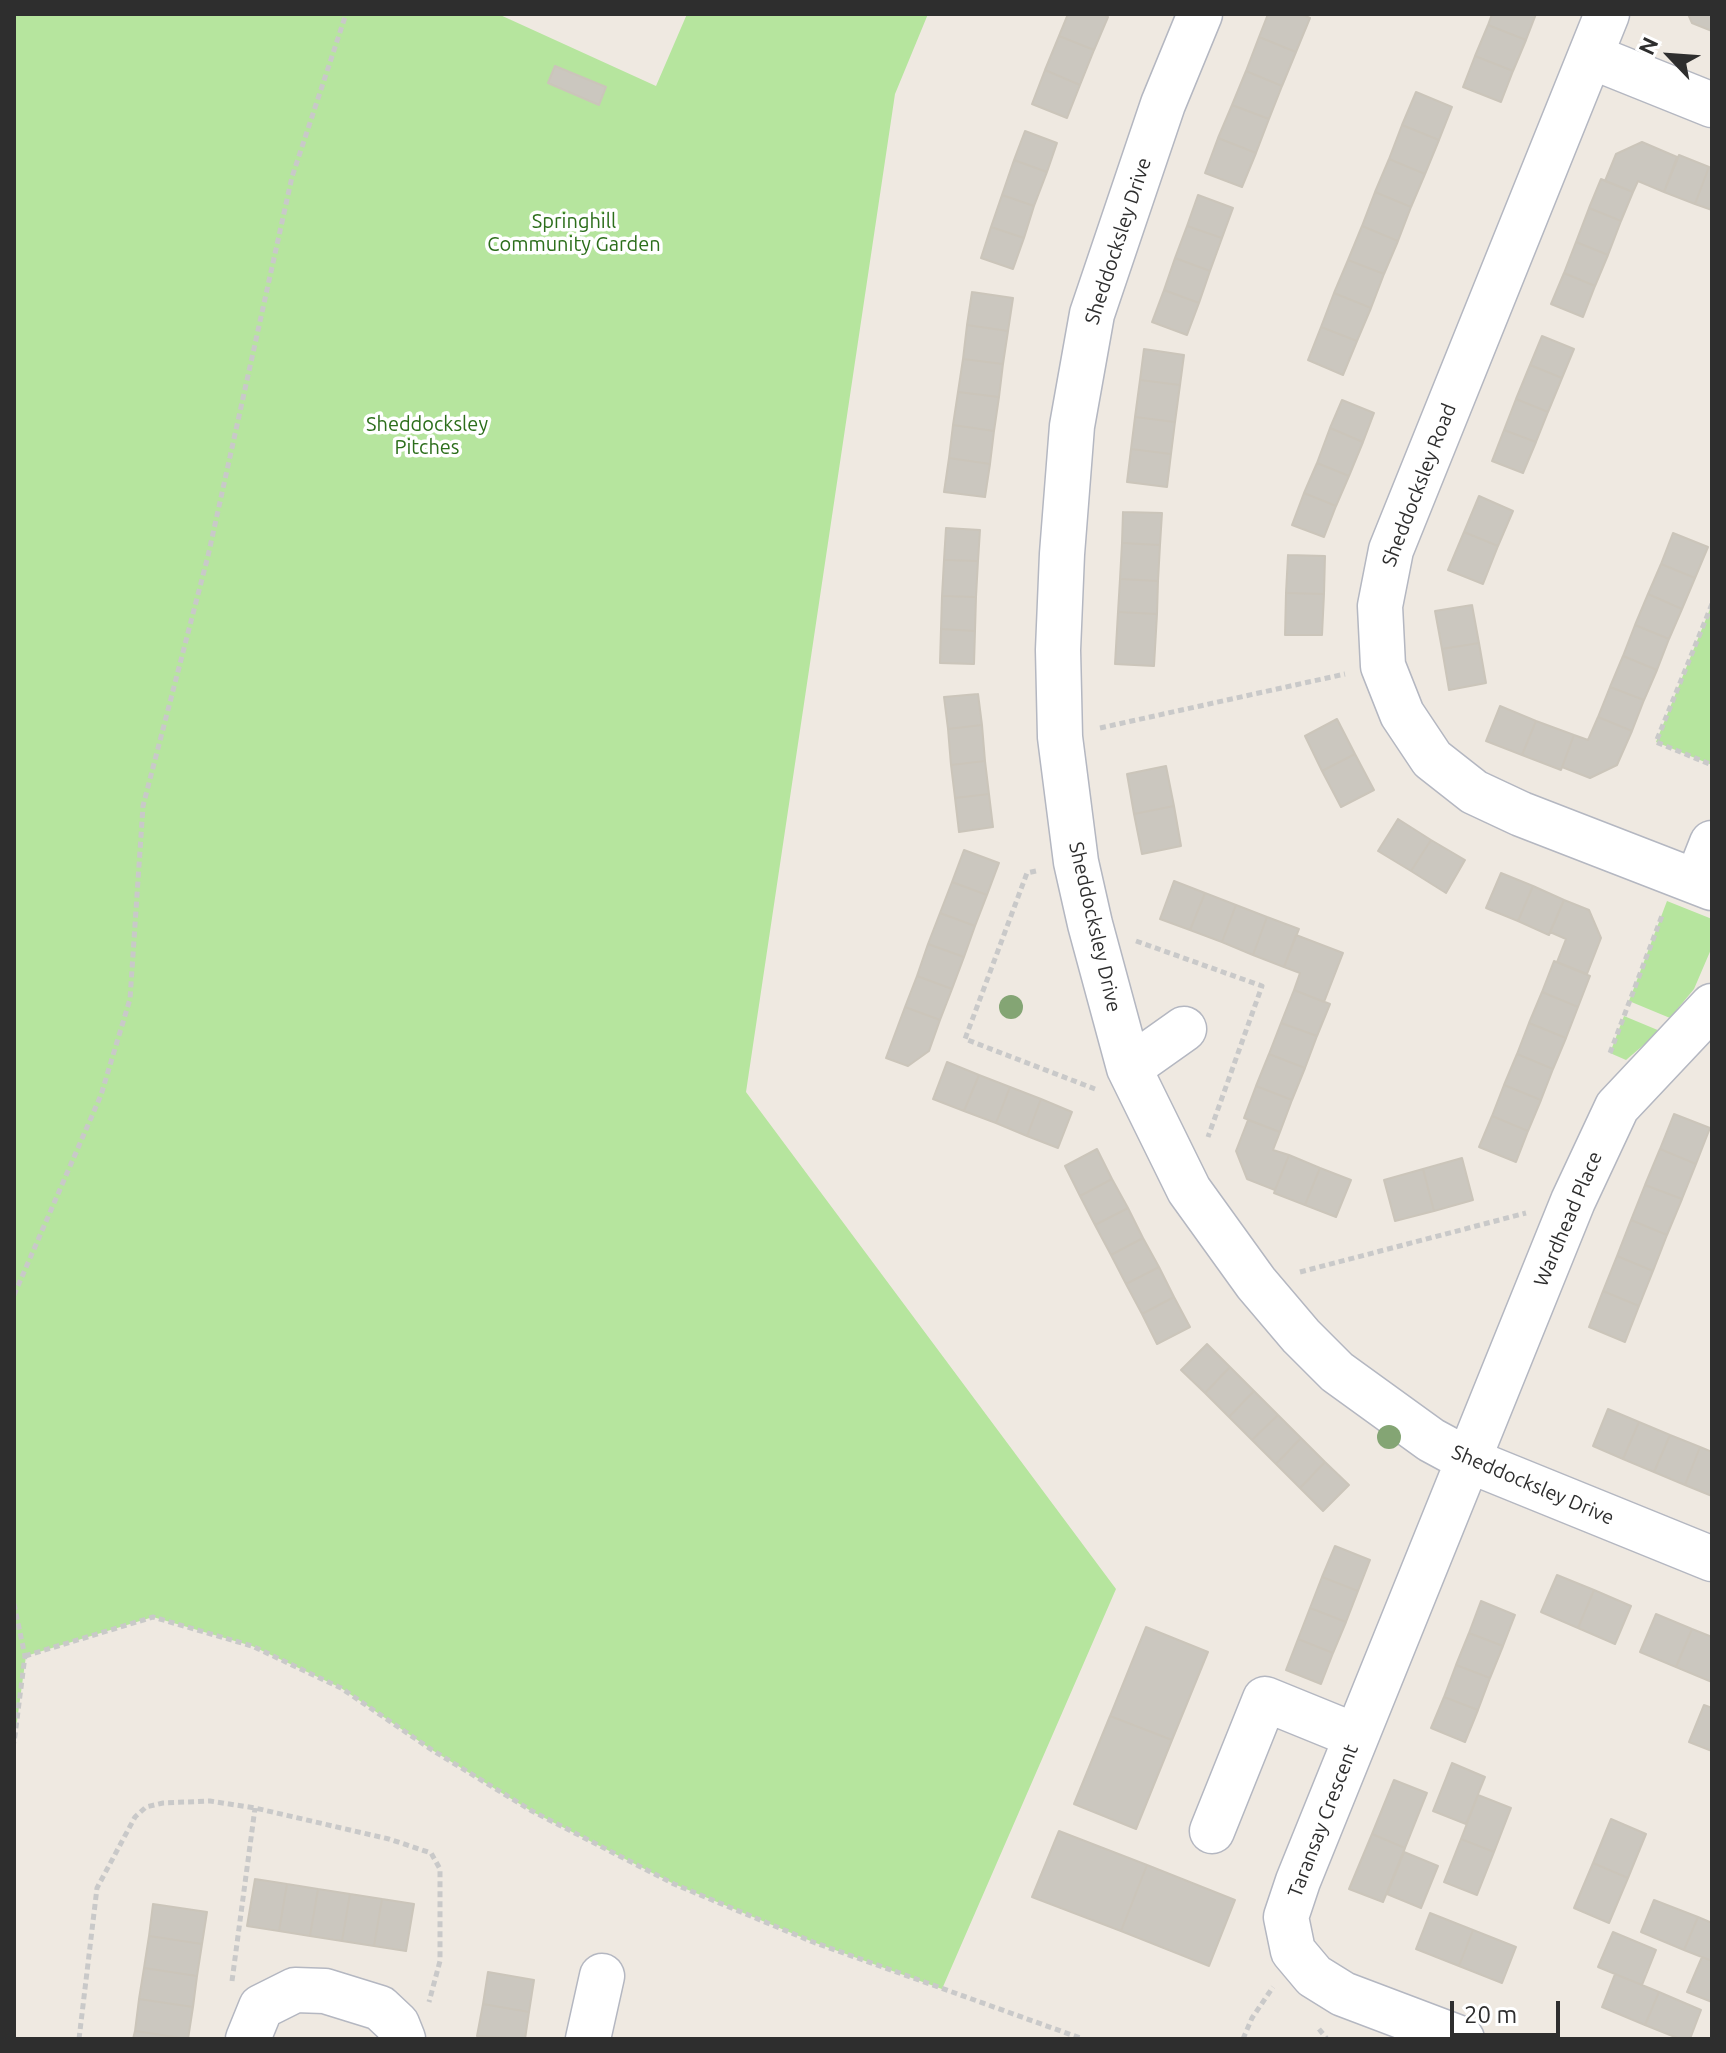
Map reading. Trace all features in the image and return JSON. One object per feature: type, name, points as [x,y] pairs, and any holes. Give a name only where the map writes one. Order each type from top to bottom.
[{"type":"street","name":"Sheddocksley Drive","points":[[1200,14],[1163,104],[1092,314],[1072,426],[1066,497],[1058,650],[1060,737],[1076,862],[1129,1068],[1189,1190],[1256,1283],[1337,1372],[1431,1440],[1468,1460],[1712,1559]]},
{"type":"street","name":"Sheddocksley Road","points":[[1607,14],[1391,550],[1380,606],[1383,666],[1402,714],[1432,759],[1474,792],[1521,814],[1700,872]]},
{"type":"street","points":[[1590,56],[1712,105]]},
{"type":"street","name":"Wardhead Place","points":[[1468,1460],[1573,1201],[1617,1107],[1712,1006]]},
{"type":"street","points":[[1129,1068],[1184,1029]]},
{"type":"street","name":"Taransay Crescent","points":[[1462,2039],[1343,1994],[1314,1976],[1293,1951],[1286,1917],[1468,1460]]},
{"type":"street","name":"Taransay Crescent","points":[[1212,1831],[1265,1699],[1356,1736]]},
{"type":"street","points":[[588,2039],[602,1976]]},
{"type":"street","points":[[248,2039],[261,2007],[295,1990],[325,1991],[380,2008],[397,2024],[416,2023]]},
{"type":"path","points":[[14,1295],[101,1095],[130,999],[143,806],[208,556],[292,177],[346,14]]},
{"type":"path","points":[[1712,604],[1656,742],[1712,765]]},
{"type":"path","points":[[1060,737],[1383,666]]},
{"type":"path","points":[[1076,862],[1027,873],[965,1039],[1097,1089],[1129,1068]]},
{"type":"path","points":[[1617,1107],[1610,1053],[1700,872]]},
{"type":"path","points":[[1256,1283],[1573,1201]]},
{"type":"path","points":[[14,1604],[25,1656],[14,1743]]},
{"type":"path","points":[[25,1656],[153,1617],[252,1646],[341,1688],[432,1750],[532,1811],[674,1884],[813,1942],[1083,2039]]},
{"type":"path","points":[[79,2039],[97,1888],[135,1817],[146,1807],[163,1803],[210,1801],[255,1808],[389,1839],[431,1853],[440,1869],[440,1961],[416,2023]]},
{"type":"path","points":[[231,1993],[255,1808]]},
{"type":"path","points":[[1243,2039],[1252,2018],[1281,1976]]},
{"type":"green space","name":"Sheddocksley Pitches","points":[[14,14],[498,14],[656,86],[687,14],[928,14],[895,94],[746,1092],[1116,1589],[942,1989],[813,1942],[674,1884],[531,1811],[432,1750],[341,1688],[252,1646],[153,1617],[26,1656],[14,1743]]},
{"type":"green space","points":[[1712,604],[1712,765],[1656,742]]},
{"type":"green space","points":[[1667,901],[1712,919],[1712,947],[1694,989],[1670,1018],[1629,1001]]},
{"type":"green space","points":[[1624,1016],[1660,1031],[1626,1060],[1610,1053]]},
{"type":"building","points":[[1068,14],[1102,14],[1108,17],[1094,50],[1059,36]]},
{"type":"building","points":[[1268,14],[1301,14],[1310,18],[1296,52],[1259,37]]},
{"type":"building","points":[[1492,14],[1536,14],[1526,40],[1488,25]]},
{"type":"building","points":[[1688,14],[1712,14],[1712,31],[1692,23]]},
{"type":"building","points":[[1488,25],[1526,40],[1513,71],[1475,56]]},
{"type":"building","points":[[1059,36],[1094,50],[1080,85],[1045,70]]},
{"type":"building","points":[[1259,37],[1296,52],[1282,86],[1246,71]]},
{"type":"building","points":[[1475,56],[1513,71],[1501,102],[1463,87]]},
{"type":"building","points":[[555,66],[606,87],[599,105],[548,83]]},
{"type":"building","points":[[1045,70],[1080,85],[1067,118],[1032,104]]},
{"type":"building","points":[[1246,71],[1282,86],[1269,119],[1232,105]]},
{"type":"building","points":[[1416,92],[1452,107],[1439,140],[1402,125]]},
{"type":"building","points":[[1232,105],[1269,119],[1256,153],[1218,138]]},
{"type":"building","points":[[1402,125],[1439,140],[1425,174],[1389,159]]},
{"type":"building","points":[[1025,131],[1057,143],[1047,172],[1014,160]]},
{"type":"building","points":[[1218,138],[1256,153],[1242,187],[1205,173]]},
{"type":"building","points":[[1642,142],[1677,157],[1664,192],[1638,181],[1633,192],[1605,181],[1616,154]]},
{"type":"building","points":[[1679,155],[1709,167],[1695,204],[1664,192]]},
{"type":"building","points":[[1389,159],[1425,174],[1411,207],[1375,192]]},
{"type":"building","points":[[1014,160],[1047,172],[1034,206],[1002,195]]},
{"type":"building","points":[[1709,167],[1712,168],[1712,210],[1695,204]]},
{"type":"building","points":[[1601,179],[1633,192],[1621,221],[1589,208]]},
{"type":"building","points":[[1375,192],[1411,207],[1398,241],[1362,226]]},
{"type":"building","points":[[1002,195],[1034,206],[1024,238],[991,227]]},
{"type":"building","points":[[1198,195],[1233,208],[1222,238],[1187,226]]},
{"type":"building","points":[[1589,208],[1621,221],[1608,255],[1576,242]]},
{"type":"building","points":[[1187,226],[1222,238],[1210,271],[1175,258]]},
{"type":"building","points":[[1362,226],[1398,241],[1384,274],[1348,260]]},
{"type":"building","points":[[991,227],[1024,238],[1013,269],[981,258]]},
{"type":"building","points":[[1576,242],[1608,255],[1595,286],[1564,273]]},
{"type":"building","points":[[1175,258],[1210,271],[1199,303],[1164,290]]},
{"type":"building","points":[[1348,260],[1384,274],[1371,308],[1334,293]]},
{"type":"building","points":[[1564,273],[1595,286],[1583,317],[1551,304]]},
{"type":"building","points":[[1164,290],[1199,303],[1187,335],[1152,322]]},
{"type":"building","points":[[972,292],[1013,298],[1008,331],[967,325]]},
{"type":"building","points":[[1334,293],[1371,308],[1357,341],[1321,327]]},
{"type":"building","points":[[967,325],[1008,331],[1003,364],[963,359]]},
{"type":"building","points":[[1321,327],[1357,341],[1343,375],[1308,360]]},
{"type":"building","points":[[1542,336],[1574,349],[1562,378],[1530,365]]},
{"type":"building","points":[[1144,349],[1184,355],[1180,385],[1140,380]]},
{"type":"building","points":[[963,359],[1003,364],[999,397],[958,392]]},
{"type":"building","points":[[1530,365],[1562,378],[1548,412],[1516,399]]},
{"type":"building","points":[[1140,380],[1180,385],[1175,422],[1135,417]]},
{"type":"building","points":[[958,392],[999,397],[994,431],[953,425]]},
{"type":"building","points":[[1516,399],[1548,412],[1536,442],[1504,430]]},
{"type":"building","points":[[1342,400],[1374,413],[1363,442],[1330,428]]},
{"type":"building","points":[[1135,417],[1175,422],[1171,454],[1131,449]]},
{"type":"building","points":[[953,425],[994,431],[990,464],[949,458]]},
{"type":"building","points":[[1330,428],[1363,442],[1349,476],[1317,463]]},
{"type":"building","points":[[1504,430],[1536,442],[1523,473],[1492,461]]},
{"type":"building","points":[[1131,449],[1171,454],[1167,487],[1127,482]]},
{"type":"building","points":[[949,458],[990,464],[985,497],[944,492]]},
{"type":"building","points":[[1317,463],[1349,476],[1336,506],[1304,493]]},
{"type":"building","points":[[1304,493],[1336,506],[1324,537],[1292,525]]},
{"type":"building","points":[[1479,496],[1513,511],[1498,546],[1464,532]]},
{"type":"building","points":[[1123,512],[1162,513],[1160,545],[1122,543]]},
{"type":"building","points":[[946,528],[980,530],[978,561],[944,560]]},
{"type":"building","points":[[1464,532],[1498,546],[1483,584],[1448,570]]},
{"type":"building","points":[[1673,533],[1708,547],[1695,578],[1661,564]]},
{"type":"building","points":[[1122,543],[1160,545],[1158,581],[1120,579]]},
{"type":"building","points":[[1288,555],[1325,556],[1324,594],[1286,593]]},
{"type":"building","points":[[944,560],[978,561],[976,597],[942,596]]},
{"type":"building","points":[[1661,564],[1695,578],[1682,609],[1648,594]]},
{"type":"building","points":[[1120,579],[1158,581],[1157,614],[1118,612]]},
{"type":"building","points":[[1286,593],[1324,594],[1322,635],[1285,635]]},
{"type":"building","points":[[1648,594],[1682,609],[1669,639],[1635,625]]},
{"type":"building","points":[[942,596],[976,597],[975,631],[941,629]]},
{"type":"building","points":[[1472,605],[1479,643],[1442,649],[1435,611]]},
{"type":"building","points":[[1118,612],[1157,614],[1154,666],[1115,664]]},
{"type":"building","points":[[1635,625],[1669,639],[1657,670],[1623,656]]},
{"type":"building","points":[[941,629],[975,631],[974,664],[940,663]]},
{"type":"building","points":[[1479,643],[1486,683],[1449,690],[1442,649]]},
{"type":"building","points":[[1623,656],[1657,670],[1644,700],[1610,687]]},
{"type":"building","points":[[1610,687],[1644,700],[1632,731],[1598,717]]},
{"type":"building","points":[[978,694],[982,725],[948,729],[944,697]]},
{"type":"building","points":[[1500,706],[1536,721],[1522,755],[1486,741]]},
{"type":"building","points":[[1598,717],[1632,731],[1617,765],[1590,778],[1562,767],[1574,735],[1588,740]]},
{"type":"building","points":[[1337,719],[1355,754],[1322,771],[1305,736]]},
{"type":"building","points":[[1536,721],[1574,735],[1561,770],[1522,755]]},
{"type":"building","points":[[982,725],[985,761],[951,765],[948,729]]},
{"type":"building","points":[[1355,754],[1374,790],[1341,807],[1322,771]]},
{"type":"building","points":[[985,761],[989,794],[955,798],[951,765]]},
{"type":"building","points":[[1166,766],[1174,806],[1134,814],[1127,774]]},
{"type":"building","points":[[989,794],[993,827],[959,832],[955,798]]},
{"type":"building","points":[[1174,806],[1181,846],[1142,854],[1134,814]]},
{"type":"building","points":[[1398,819],[1431,840],[1411,871],[1378,851]]},
{"type":"building","points":[[1431,840],[1465,860],[1446,893],[1411,871]]},
{"type":"building","points":[[964,850],[999,863],[987,895],[952,882]]},
{"type":"building","points":[[1501,873],[1533,886],[1518,921],[1486,908]]},
{"type":"building","points":[[1174,881],[1205,893],[1190,930],[1160,919]]},
{"type":"building","points":[[952,882],[987,895],[975,926],[940,913]]},
{"type":"building","points":[[1533,886],[1564,900],[1549,935],[1518,921]]},
{"type":"building","points":[[1205,893],[1236,905],[1222,942],[1190,930]]},
{"type":"building","points":[[1564,900],[1589,910],[1601,938],[1587,974],[1557,962],[1566,939],[1550,932]]},
{"type":"building","points":[[1236,905],[1267,917],[1253,955],[1222,942]]},
{"type":"building","points":[[940,913],[975,926],[964,957],[928,944]]},
{"type":"building","points":[[1267,917],[1299,929],[1284,967],[1253,955]]},
{"type":"building","points":[[1296,935],[1343,953],[1324,1002],[1294,990],[1300,973],[1284,967]]},
{"type":"building","points":[[928,944],[964,957],[952,989],[917,976]]},
{"type":"building","points":[[1554,961],[1590,976],[1578,1007],[1542,992]]},
{"type":"building","points":[[917,976],[952,989],[940,1020],[905,1007]]},
{"type":"building","points":[[1294,990],[1330,1004],[1317,1036],[1281,1023]]},
{"type":"building","points":[[1542,992],[1578,1007],[1566,1038],[1529,1023]]},
{"type":"building","points":[[905,1007],[940,1020],[929,1051],[908,1066],[886,1058]]},
{"type":"building","points":[[1281,1023],[1317,1036],[1305,1068],[1269,1054]]},
{"type":"building","points":[[1529,1023],[1566,1038],[1553,1069],[1517,1054]]},
{"type":"building","points":[[1269,1054],[1305,1068],[1292,1100],[1256,1086]]},
{"type":"building","points":[[1517,1054],[1553,1069],[1541,1100],[1504,1085]]},
{"type":"building","points":[[947,1062],[979,1075],[964,1111],[933,1099]]},
{"type":"building","points":[[979,1075],[1010,1087],[996,1123],[964,1111]]},
{"type":"building","points":[[1504,1085],[1541,1100],[1528,1131],[1492,1116]]},
{"type":"building","points":[[1256,1086],[1292,1100],[1280,1132],[1244,1118]]},
{"type":"building","points":[[1010,1087],[1041,1099],[1027,1136],[996,1123]]},
{"type":"building","points":[[1041,1099],[1072,1112],[1058,1148],[1027,1136]]},
{"type":"building","points":[[1674,1114],[1710,1128],[1696,1164],[1660,1149]]},
{"type":"building","points":[[1492,1116],[1528,1131],[1516,1162],[1479,1147]]},
{"type":"building","points":[[1248,1120],[1280,1132],[1273,1150],[1289,1155],[1275,1190],[1247,1179],[1236,1151]]},
{"type":"building","points":[[1097,1149],[1112,1179],[1080,1196],[1065,1166]]},
{"type":"building","points":[[1660,1149],[1696,1164],[1682,1199],[1645,1185]]},
{"type":"building","points":[[1289,1155],[1320,1168],[1305,1205],[1274,1193]]},
{"type":"building","points":[[1462,1158],[1473,1200],[1434,1211],[1423,1169]]},
{"type":"building","points":[[1320,1168],[1351,1180],[1336,1217],[1305,1205]]},
{"type":"building","points":[[1423,1169],[1434,1211],[1395,1221],[1384,1180]]},
{"type":"building","points":[[1112,1179],[1128,1208],[1095,1225],[1080,1196]]},
{"type":"building","points":[[1645,1185],[1682,1199],[1667,1235],[1631,1220]]},
{"type":"building","points":[[1128,1208],[1143,1238],[1111,1255],[1095,1225]]},
{"type":"building","points":[[1631,1220],[1667,1235],[1653,1271],[1617,1256]]},
{"type":"building","points":[[1143,1238],[1159,1267],[1126,1284],[1111,1255]]},
{"type":"building","points":[[1617,1256],[1653,1271],[1639,1306],[1603,1291]]},
{"type":"building","points":[[1159,1267],[1174,1297],[1142,1314],[1126,1284]]},
{"type":"building","points":[[1603,1291],[1639,1306],[1625,1342],[1589,1327]]},
{"type":"building","points":[[1174,1297],[1190,1327],[1157,1344],[1142,1314]]},
{"type":"building","points":[[1207,1344],[1230,1367],[1205,1393],[1181,1370]]},
{"type":"building","points":[[1230,1367],[1254,1391],[1229,1417],[1205,1393]]},
{"type":"building","points":[[1254,1391],[1278,1415],[1252,1440],[1229,1417]]},
{"type":"building","points":[[1608,1409],[1639,1422],[1623,1459],[1593,1446]]},
{"type":"building","points":[[1278,1415],[1301,1438],[1276,1464],[1252,1440]]},
{"type":"building","points":[[1639,1422],[1670,1435],[1654,1472],[1623,1459]]},
{"type":"building","points":[[1670,1435],[1700,1447],[1685,1485],[1654,1472]]},
{"type":"building","points":[[1301,1438],[1325,1462],[1300,1488],[1276,1464]]},
{"type":"building","points":[[1700,1447],[1712,1452],[1712,1496],[1685,1485]]},
{"type":"building","points":[[1325,1462],[1349,1485],[1323,1511],[1300,1488]]},
{"type":"building","points":[[1335,1546],[1370,1560],[1358,1591],[1322,1577]]},
{"type":"building","points":[[1557,1575],[1594,1590],[1578,1628],[1541,1612]]},
{"type":"building","points":[[1322,1577],[1358,1591],[1346,1622],[1310,1608]]},
{"type":"building","points":[[1594,1590],[1631,1606],[1615,1644],[1578,1628]]},
{"type":"building","points":[[1481,1601],[1515,1615],[1503,1646],[1469,1633]]},
{"type":"building","points":[[1310,1608],[1346,1622],[1333,1653],[1298,1639]]},
{"type":"building","points":[[1656,1614],[1692,1629],[1676,1667],[1640,1652]]},
{"type":"building","points":[[1146,1627],[1208,1652],[1172,1740],[1110,1716]]},
{"type":"building","points":[[1692,1629],[1712,1637],[1712,1682],[1676,1667]]},
{"type":"building","points":[[1469,1633],[1503,1646],[1490,1678],[1456,1665]]},
{"type":"building","points":[[1298,1639],[1333,1653],[1321,1684],[1286,1670]]},
{"type":"building","points":[[1456,1665],[1490,1678],[1478,1710],[1444,1697]]},
{"type":"building","points":[[1444,1697],[1478,1710],[1465,1742],[1431,1728]]},
{"type":"building","points":[[1704,1705],[1712,1708],[1712,1751],[1689,1742]]},
{"type":"building","points":[[1110,1716],[1172,1740],[1136,1829],[1074,1804]]},
{"type":"building","points":[[1452,1763],[1485,1777],[1466,1824],[1433,1811]]},
{"type":"building","points":[[1394,1780],[1427,1793],[1405,1848],[1372,1834]]},
{"type":"building","points":[[1478,1795],[1511,1808],[1494,1852],[1461,1839]]},
{"type":"building","points":[[1611,1819],[1646,1834],[1628,1878],[1593,1863]]},
{"type":"building","points":[[1059,1831],[1147,1865],[1121,1931],[1032,1897]]},
{"type":"building","points":[[1372,1834],[1405,1848],[1383,1902],[1349,1889]]},
{"type":"building","points":[[1461,1839],[1494,1852],[1477,1895],[1444,1882]]},
{"type":"building","points":[[1404,1852],[1438,1866],[1421,1908],[1387,1894]]},
{"type":"building","points":[[1593,1863],[1628,1878],[1609,1923],[1574,1908]]},
{"type":"building","points":[[1147,1865],[1235,1900],[1209,1966],[1121,1931]]},
{"type":"building","points":[[255,1879],[287,1884],[279,1931],[247,1926]]},
{"type":"building","points":[[287,1884],[318,1889],[310,1936],[279,1931]]},
{"type":"building","points":[[318,1889],[350,1894],[342,1941],[310,1936]]},
{"type":"building","points":[[350,1894],[382,1899],[374,1946],[342,1941]]},
{"type":"building","points":[[382,1899],[414,1904],[406,1951],[374,1946]]},
{"type":"building","points":[[1654,1900],[1698,1917],[1684,1950],[1641,1932]]},
{"type":"building","points":[[153,1904],[207,1912],[202,1944],[149,1936]]},
{"type":"building","points":[[1430,1913],[1473,1930],[1459,1966],[1416,1949]]},
{"type":"building","points":[[1698,1917],[1712,1923],[1712,1961],[1684,1950]]},
{"type":"building","points":[[1473,1930],[1516,1947],[1502,1983],[1459,1966]]},
{"type":"building","points":[[1613,1932],[1656,1950],[1642,1985],[1598,1967]]},
{"type":"building","points":[[149,1936],[202,1944],[197,1976],[144,1968]]},
{"type":"building","points":[[1702,1957],[1712,1961],[1712,2002],[1687,1992]]},
{"type":"building","points":[[144,1968],[197,1976],[193,2007],[139,1999]]},
{"type":"building","points":[[488,1972],[534,1980],[529,2012],[483,2004]]},
{"type":"building","points":[[1615,1974],[1659,1992],[1645,2025],[1602,2007]]},
{"type":"building","points":[[1659,1992],[1701,2010],[1690,2039],[1680,2039],[1645,2025]]},
{"type":"building","points":[[139,1999],[193,2007],[188,2039],[135,2031]]},
{"type":"building","points":[[483,2004],[529,2012],[525,2039],[477,2036]]},
{"type":"building","points":[[135,2031],[188,2039],[133,2039]]},
{"type":"park label","name":"Springhill Community Garden","points":[[574,232]]}]
